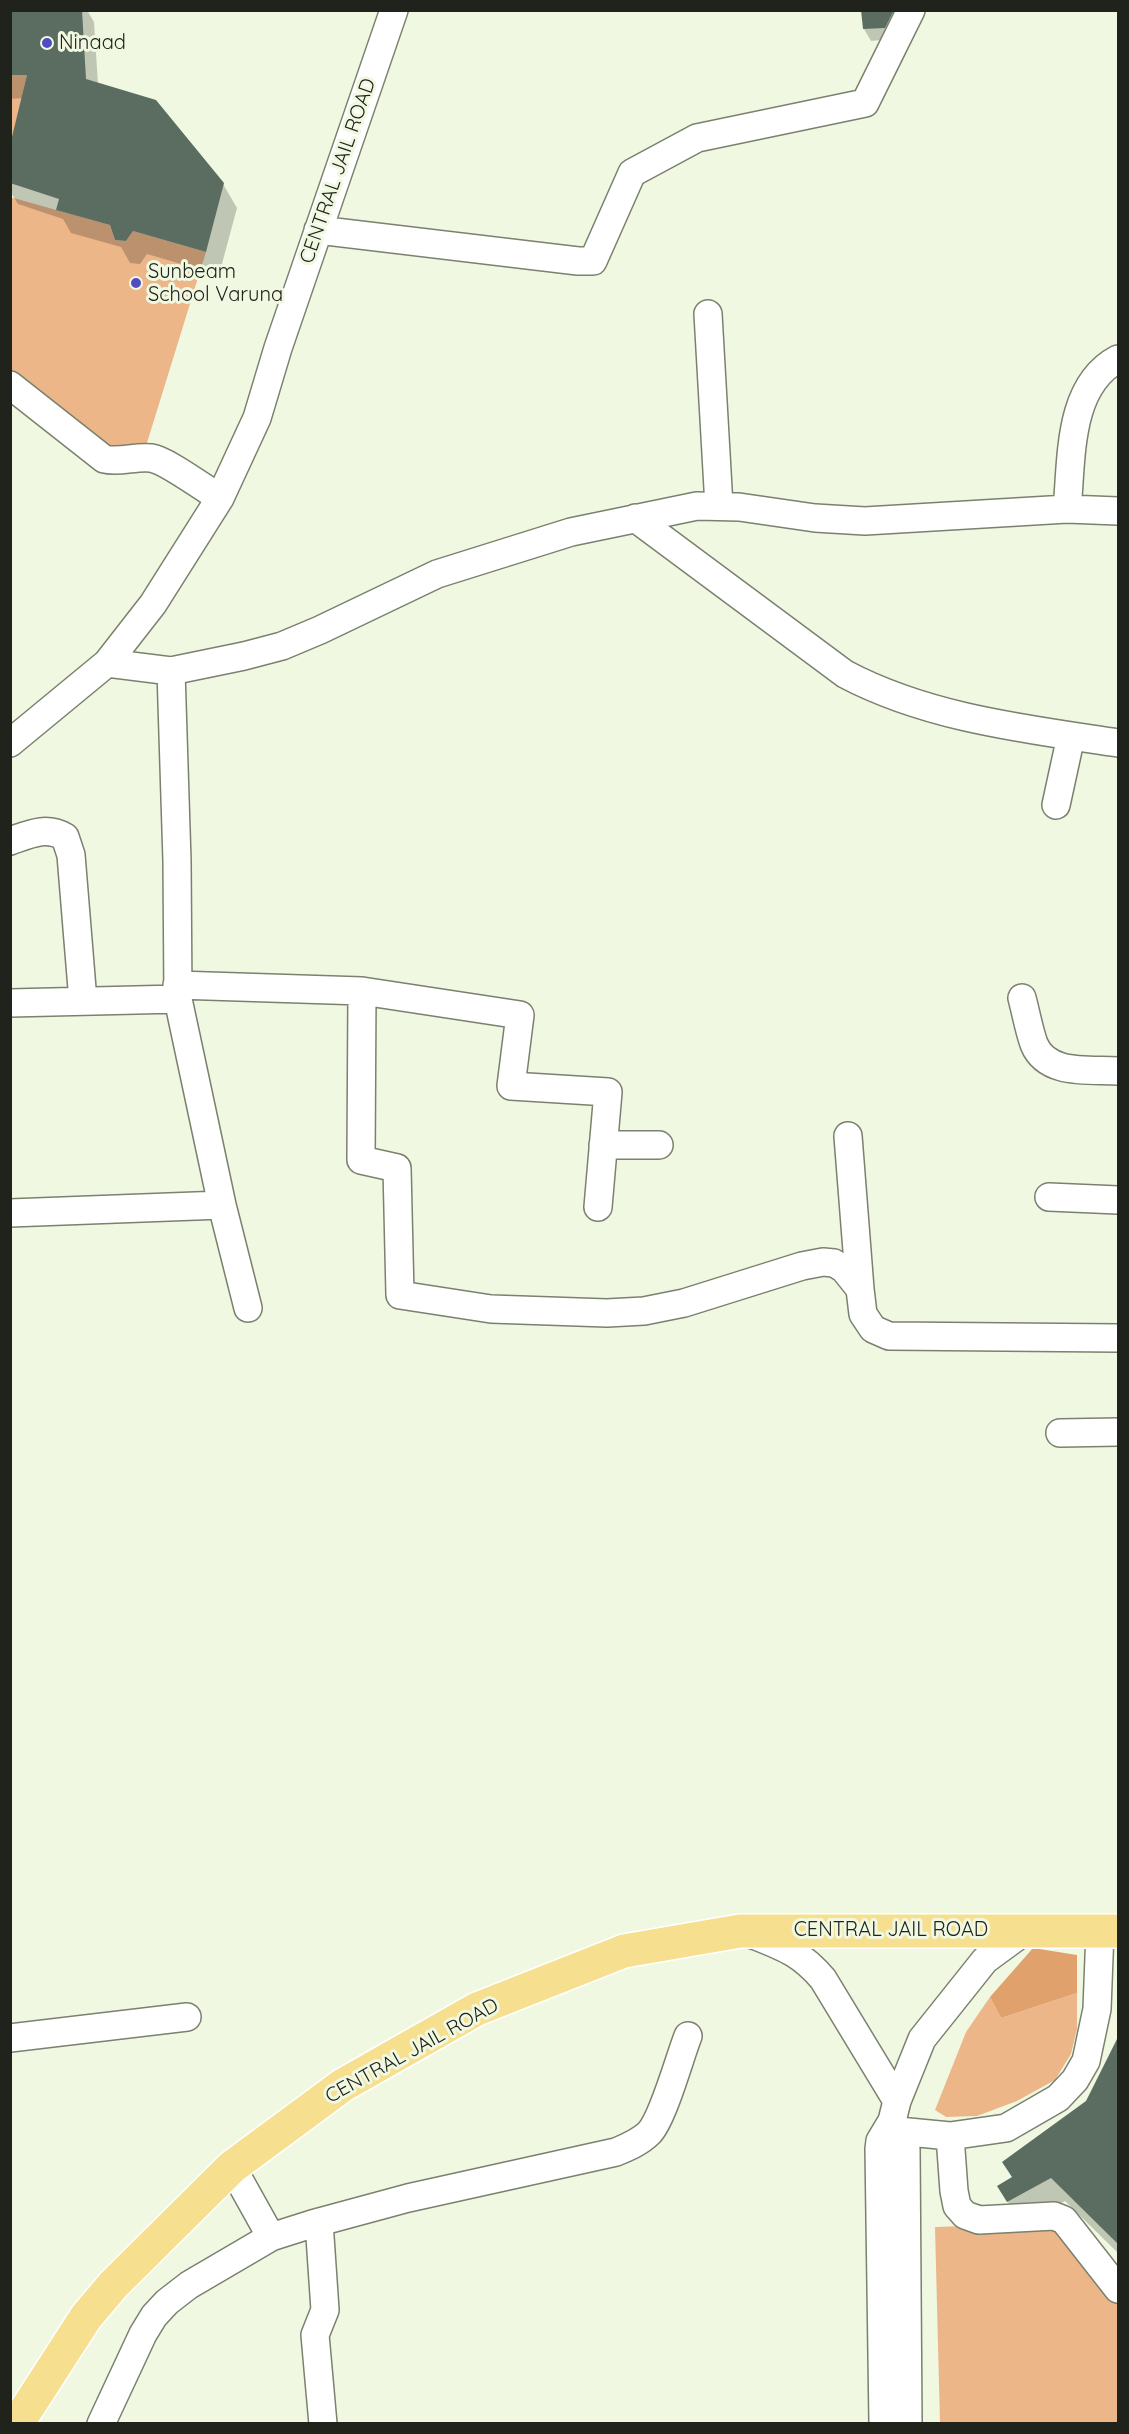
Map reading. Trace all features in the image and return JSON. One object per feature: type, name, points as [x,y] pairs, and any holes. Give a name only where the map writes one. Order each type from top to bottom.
[{"type":"main road","name":"CENTRAL JAIL ROAD","points":[[16,2424],[93,2309],[114,2284],[232,2167],[343,2085],[477,2009],[624,1952],[740,1930],[1109,1931]]},
{"type":"street","name":"CENTRAL JAIL ROAD","points":[[10,743],[107,663],[153,604],[224,489],[257,418],[278,348],[394,10]]},
{"type":"street","points":[[318,230],[593,261],[632,173],[697,138],[865,102],[911,10]]},
{"type":"street","points":[[708,314],[719,506]]},
{"type":"street","points":[[1067,509],[1077,415],[1091,384],[1111,363],[1119,359]]},
{"type":"street","points":[[10,385],[104,459],[112,461],[141,458],[157,460],[224,489]]},
{"type":"street","points":[[107,663],[171,671],[244,656],[282,645],[437,574],[571,532],[697,506],[719,506],[815,518],[865,521],[1067,509],[1119,511]]},
{"type":"street","points":[[635,518],[845,674],[870,688],[935,710],[1119,743]]},
{"type":"street","points":[[171,671],[177,861],[178,992],[222,1205],[248,1308]]},
{"type":"street","points":[[1056,805],[1071,736]]},
{"type":"street","points":[[10,841],[39,831],[54,831],[65,837],[71,855],[83,1001]]},
{"type":"street","points":[[362,991],[361,1160],[397,1168],[400,1295],[490,1309],[607,1313],[644,1311],[684,1303],[802,1266],[824,1262],[834,1263],[844,1269],[860,1289]]},
{"type":"street","points":[[10,1003],[83,1001],[178,992],[362,991],[520,1016],[511,1086],[608,1092],[598,1207]]},
{"type":"street","points":[[1022,998],[1035,1045],[1044,1059],[1055,1067],[1119,1071]]},
{"type":"street","points":[[848,1136],[863,1314],[873,1329],[889,1336],[1119,1338]]},
{"type":"street","points":[[603,1145],[659,1145]]},
{"type":"street","points":[[1049,1197],[1119,1200]]},
{"type":"street","points":[[10,1213],[222,1205]]},
{"type":"street","points":[[1060,1433],[1119,1431]]},
{"type":"street","points":[[740,1930],[791,1950],[810,1964],[823,1979],[896,2118],[906,2150],[908,2424]]},
{"type":"street","points":[[883,2424],[880,2141],[896,2118],[922,2039],[986,1960],[1026,1930]]},
{"type":"street","points":[[896,2118],[950,2136],[1006,2128],[1058,2098],[1074,2080],[1086,2061],[1097,2009],[1108,1996],[1109,1931]]},
{"type":"street","points":[[10,2038],[187,2017]]},
{"type":"street","points":[[109,2416],[143,2334],[154,2316],[189,2284],[271,2237],[408,2198],[616,2152],[634,2144],[651,2131],[666,2099],[688,2036]]},
{"type":"street","points":[[950,2136],[954,2191],[957,2206],[965,2215],[979,2220],[1054,2216],[1064,2220],[1119,2289]]},
{"type":"street","points":[[232,2167],[271,2237]]},
{"type":"street","points":[[319,2222],[326,2310],[315,2335],[323,2424]]},
{"type":"shaded area","points":[[11,75],[27,75],[11,145]]},
{"type":"shaded area","points":[[10,197],[110,225],[115,240],[126,241],[133,231],[206,252],[146,446],[105,456],[11,376]]},
{"type":"shaded area","points":[[1033,1948],[1077,1955],[1077,1993],[1001,2018],[990,1997]]},
{"type":"shaded area","points":[[1077,1993],[1077,2029],[1071,2054],[1055,2080],[1017,2101],[977,2116],[946,2117],[935,2110],[966,2032],[990,1997],[1001,2018]]},
{"type":"shaded area","points":[[1057,2223],[1083,2238],[1118,2267],[1118,2423],[940,2423],[935,2227]]},
{"type":"building","points":[[10,10],[82,10],[86,79],[156,100],[224,183],[206,252],[133,231],[126,241],[115,240],[110,225],[56,210],[59,199],[10,183],[10,145],[27,75],[10,75]]},
{"type":"building","points":[[861,10],[892,10],[893,12],[885,28],[863,29]]},
{"type":"building","points":[[1119,2035],[1119,2245],[1051,2178],[1007,2202],[997,2186],[1012,2177],[1002,2162],[1086,2101]]},
{"type":"place","name":"Ninaad","points":[[47,43]]},
{"type":"place","name":"Sunbeam School Varuna","points":[[136,283]]}]
